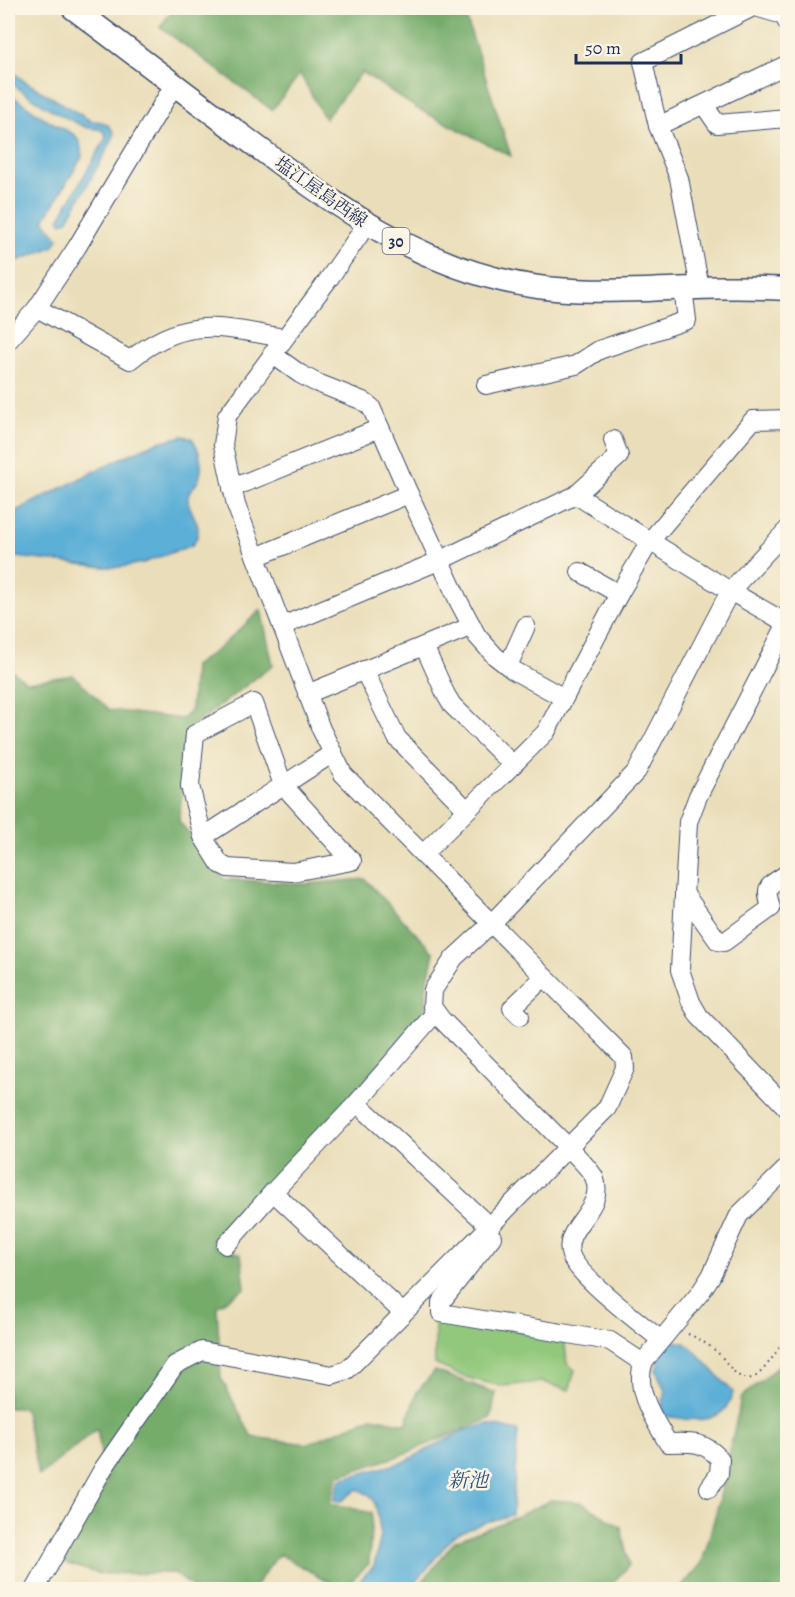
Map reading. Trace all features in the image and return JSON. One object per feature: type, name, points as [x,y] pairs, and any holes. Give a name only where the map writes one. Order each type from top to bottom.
[{"type":"main road","name":"塩江屋島西線","points":[[73,8],[324,197],[408,247],[453,267],[502,281],[575,291],[745,286],[788,289]]},
{"type":"street","points":[[486,385],[576,364],[599,350],[687,320],[692,288],[679,178],[658,126],[643,62],[751,8]]},
{"type":"street","points":[[759,8],[783,15],[788,24]]},
{"type":"street","points":[[658,126],[788,64]]},
{"type":"street","points":[[8,341],[37,308],[77,247],[174,85]]},
{"type":"street","points":[[704,105],[717,124],[788,118]]},
{"type":"street","points":[[35,1590],[104,1469],[176,1365],[202,1351],[332,1375],[342,1373],[607,1108],[625,1068],[624,1057],[343,774],[307,694],[236,505],[223,445],[227,416],[328,280],[366,224]]},
{"type":"street","points":[[37,308],[130,360],[162,338],[205,326],[284,338]]},
{"type":"street","points":[[273,354],[300,374],[363,401],[370,407],[477,636],[495,656],[508,666],[564,699]]},
{"type":"street","points":[[423,854],[546,732],[619,594],[650,541],[753,420],[788,419]]},
{"type":"street","points":[[232,488],[380,428]]},
{"type":"street","points":[[282,626],[441,560],[576,495],[619,456],[613,440]]},
{"type":"street","points":[[256,557],[409,494]]},
{"type":"street","points":[[576,495],[787,625],[698,796],[688,822],[680,970],[691,1002],[699,1016],[788,1109]]},
{"type":"street","points":[[664,1336],[596,1285],[570,1255],[570,1237],[596,1197],[594,1177],[568,1147],[436,1012],[432,1007],[433,990],[454,958],[492,923],[637,771],[730,591],[788,528]]},
{"type":"street","points":[[580,572],[619,594]]},
{"type":"street","points":[[307,694],[472,626]]},
{"type":"street","points":[[508,666],[526,626]]},
{"type":"street","points":[[424,646],[452,705],[513,765]]},
{"type":"street","points":[[364,670],[396,738],[467,810]]},
{"type":"street","points":[[254,703],[283,785],[352,861],[293,872],[228,868],[220,864],[202,837],[190,786],[195,734],[254,703]]},
{"type":"street","points":[[202,837],[333,753]]},
{"type":"street","points":[[684,892],[718,940],[724,942],[771,908],[766,892],[788,873]]},
{"type":"street","points":[[520,1016],[512,1008],[544,976]]},
{"type":"street","points":[[226,1245],[357,1103],[436,1012]]},
{"type":"street","points":[[357,1103],[489,1226]]},
{"type":"street","points":[[709,1488],[719,1474],[720,1459],[710,1448],[691,1442],[668,1443],[642,1393],[639,1373],[643,1363],[700,1293],[711,1276],[739,1215],[788,1167]]},
{"type":"street","points":[[545,1169],[441,1302],[441,1313],[610,1341],[643,1363]]},
{"type":"street","points":[[273,1192],[403,1313]]},
{"type":"path","points":[[664,1336],[686,1333],[700,1339],[720,1354],[736,1375],[749,1379],[757,1375],[780,1347],[788,1346]]},
{"type":"green space","points":[[174,8],[463,8],[511,156],[418,109],[362,72],[325,119],[300,74],[272,110],[160,27]]},
{"type":"green space","points":[[261,610],[273,665],[189,729],[179,821],[224,879],[306,884],[365,879],[434,953],[426,988],[427,1012],[214,1246],[241,1254],[245,1288],[217,1306],[221,1378],[252,1437],[307,1444],[372,1417],[406,1424],[417,1392],[435,1371],[496,1393],[491,1418],[399,1456],[337,1476],[330,1503],[372,1513],[369,1564],[342,1589],[279,1554],[252,1590],[195,1589],[174,1573],[100,1574],[61,1562],[106,1482],[97,1429],[39,1476],[24,1408],[8,1408],[8,668],[27,682],[73,675],[109,710],[182,719],[191,709],[194,666],[218,649]]},
{"type":"green space","points":[[435,1318],[564,1336],[567,1364],[575,1370],[569,1390],[542,1382],[501,1386],[464,1377],[435,1364]]},
{"type":"green space","points":[[787,1359],[787,1589],[679,1590],[702,1563],[719,1502],[741,1398]]},
{"type":"green space","points":[[551,1500],[581,1502],[621,1527],[629,1565],[607,1589],[411,1589],[420,1585],[455,1541],[514,1518]]},
{"type":"water","points":[[8,68],[24,81],[91,121],[105,123],[114,133],[112,141],[67,221],[62,223],[59,219],[106,135],[100,129],[85,127],[45,106],[8,81]]},
{"type":"water","points":[[8,93],[46,119],[75,135],[80,143],[82,157],[44,220],[58,238],[53,247],[12,263],[8,267]]},
{"type":"water","points":[[183,436],[192,438],[201,463],[199,479],[188,497],[189,506],[198,527],[196,539],[192,545],[143,563],[121,567],[8,556],[8,515],[117,460],[158,442]]},
{"type":"water","points":[[668,1340],[685,1343],[694,1350],[733,1392],[730,1401],[720,1414],[697,1420],[671,1417],[661,1412],[665,1390],[656,1370],[662,1348]]},
{"type":"water","name":"新池","points":[[487,1424],[518,1431],[512,1515],[483,1523],[453,1536],[417,1581],[399,1589],[351,1589],[374,1566],[381,1536],[376,1506],[370,1495],[357,1489],[342,1501],[334,1500],[340,1479],[404,1462],[463,1431]]}]
